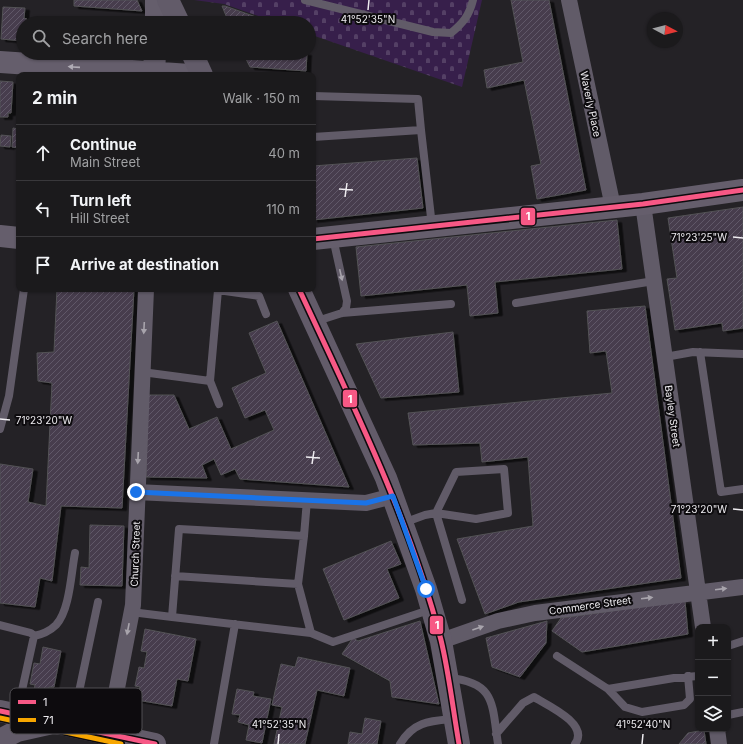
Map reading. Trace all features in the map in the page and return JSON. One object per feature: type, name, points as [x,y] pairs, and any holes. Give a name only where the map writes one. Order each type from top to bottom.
[{"type":"main road","points":[[156,0],[156,16]]},
{"type":"main road","points":[[168,0],[176,16]]},
{"type":"main road","points":[[0,62],[16,60]]},
{"type":"main road","points":[[60,60],[155,67],[177,72]]},
{"type":"main road","points":[[195,60],[201,72]]},
{"type":"main road","points":[[323,238],[613,208],[743,190]]},
{"type":"main road","points":[[0,236],[16,238]]},
{"type":"main road","points":[[300,292],[393,496],[433,609],[448,677],[459,744]]},
{"type":"main road","points":[[94,734],[109,739],[155,744]]},
{"type":"street","name":"Waverly Place","points":[[569,0],[613,208]]},
{"type":"street","name":"Bayley Street","points":[[643,204],[703,624]]},
{"type":"street","name":"Church Street","points":[[118,688],[131,612],[146,292]]},
{"type":"street","points":[[136,492],[366,503],[393,496]]},
{"type":"street","name":"Commerce Street","points":[[441,641],[498,621],[535,613],[743,587]]},
{"type":"street","points":[[717,732],[719,744]]},
{"type":"lane","points":[[305,0],[434,32],[451,33],[464,21],[470,12],[473,0]]},
{"type":"lane","points":[[316,96],[418,99],[432,227]]},
{"type":"lane","points":[[316,137],[421,130]]},
{"type":"lane","points":[[323,238],[347,301],[346,308],[342,313]]},
{"type":"lane","points":[[516,303],[654,281]]},
{"type":"lane","points":[[0,429],[9,396],[24,292]]},
{"type":"lane","points":[[218,292],[210,381],[219,404]]},
{"type":"lane","points":[[231,292],[258,296],[266,314]]},
{"type":"lane","points":[[314,322],[342,313],[452,304]]},
{"type":"lane","points":[[665,357],[700,352],[743,354]]},
{"type":"lane","points":[[700,352],[721,492],[743,489]]},
{"type":"lane","points":[[142,372],[210,381]]},
{"type":"lane","points":[[402,523],[424,515],[436,513],[476,519],[508,513],[504,469],[456,472],[436,513],[462,600]]},
{"type":"lane","points":[[307,500],[298,584],[312,633]]},
{"type":"lane","points":[[172,617],[179,529],[304,536]]},
{"type":"lane","points":[[34,636],[47,632],[56,624],[64,610],[75,553]]},
{"type":"lane","points":[[175,576],[298,584]]},
{"type":"lane","points":[[73,688],[98,602]]},
{"type":"lane","points":[[131,612],[312,633],[333,642],[433,609]]},
{"type":"lane","points":[[214,744],[235,624]]},
{"type":"lane","points":[[0,626],[31,633],[34,636]]},
{"type":"lane","points":[[20,688],[34,636]]},
{"type":"lane","points":[[731,645],[743,641]]},
{"type":"lane","points":[[557,656],[608,689],[626,706],[642,712],[684,705],[690,699],[688,676]]},
{"type":"lane","points":[[608,689],[695,676]]},
{"type":"lane","points":[[448,677],[465,679],[485,690],[491,701],[498,744]]},
{"type":"lane","points":[[496,734],[523,703],[534,697],[574,722],[578,731],[578,740],[575,744]]},
{"type":"lane","points":[[731,714],[743,712]]},
{"type":"lane","points":[[400,744],[405,736],[419,724],[454,719]]},
{"type":"lane","points":[[7,733],[10,722]]},
{"type":"green space","points":[[194,0],[482,0],[462,87],[316,36],[316,16],[258,16],[224,4]]},
{"type":"building","points":[[74,0],[137,0],[142,11],[74,6]]},
{"type":"building","points":[[511,0],[549,0],[586,190],[537,199],[531,166],[541,164],[524,80],[487,88],[484,70],[523,62]]},
{"type":"building","points":[[222,6],[253,16],[226,16]]},
{"type":"building","points":[[3,7],[25,8],[24,16],[16,16],[16,40],[1,39]]},
{"type":"building","points":[[246,60],[307,60],[306,71],[250,67]]},
{"type":"building","points":[[0,81],[13,82],[11,113],[8,113],[8,117],[0,117]]},
{"type":"building","points":[[13,128],[16,128],[16,148],[12,147]]},
{"type":"building","points":[[1,135],[11,136],[10,147],[0,146]]},
{"type":"building","points":[[417,158],[423,208],[316,220],[316,166]]},
{"type":"building","points":[[743,207],[743,328],[723,331],[722,323],[675,330],[667,279],[677,278],[668,218]]},
{"type":"building","points":[[617,220],[622,269],[495,282],[498,313],[470,316],[467,285],[361,296],[356,247]]},
{"type":"building","points":[[57,292],[134,292],[122,508],[61,506],[52,581],[40,578],[35,607],[0,603],[0,464],[33,469],[28,502],[46,506],[52,383],[38,381],[37,353],[54,352]]},
{"type":"building","points":[[645,306],[681,578],[519,602],[485,614],[457,539],[533,526],[528,457],[482,462],[480,443],[413,445],[408,413],[612,393],[606,351],[590,353],[587,311]]},
{"type":"building","points":[[277,321],[349,487],[240,479],[235,469],[221,475],[214,459],[202,465],[207,478],[146,477],[148,395],[174,395],[189,429],[217,417],[231,449],[274,430],[265,410],[245,418],[232,388],[266,373],[249,333]]},
{"type":"building","points":[[453,332],[459,392],[381,398],[356,344]]},
{"type":"building","points":[[90,525],[124,526],[122,586],[80,585],[81,567],[89,568]]},
{"type":"building","points":[[391,541],[401,564],[387,569],[399,598],[344,620],[323,569]]},
{"type":"building","points":[[685,601],[688,634],[582,652],[552,631],[561,618]]},
{"type":"building","points":[[420,621],[439,704],[392,697],[390,681],[342,654],[353,638],[358,641]]},
{"type":"building","points":[[547,621],[546,643],[520,677],[492,667],[486,638]]},
{"type":"building","points":[[145,629],[196,639],[188,681],[177,679],[172,706],[142,701],[142,688],[135,686],[139,667],[144,668],[147,652],[141,651]]},
{"type":"building","points":[[43,647],[61,651],[54,687],[34,688],[35,685],[30,684],[34,663],[40,664]]},
{"type":"building","points":[[298,657],[350,668],[344,696],[317,690],[305,744],[274,744],[282,707],[272,705],[281,664],[295,667]]},
{"type":"building","points":[[237,689],[254,692],[253,696],[271,699],[262,743],[246,740],[249,725],[238,722],[240,715],[232,714]]},
{"type":"building","points":[[365,718],[381,721],[377,744],[348,744],[350,732],[362,734]]},
{"type":"building","points":[[704,732],[706,744],[679,744],[688,733]]},
{"type":"transit line","name":"1","points":[[316,239],[643,204],[743,190]]},
{"type":"transit line","name":"1","points":[[300,292],[378,461],[413,549],[441,640],[449,678],[459,744]]},
{"type":"transit line","name":"1","points":[[0,711],[10,713]]},
{"type":"transit line","name":"71","points":[[0,718],[10,720]]},
{"type":"transit line","name":"71","points":[[74,734],[121,744]]},
{"type":"transit line","name":"1","points":[[108,734],[155,744]]},
{"type":"route","points":[[136,492],[366,503],[383,500],[393,496],[426,589]]}]
